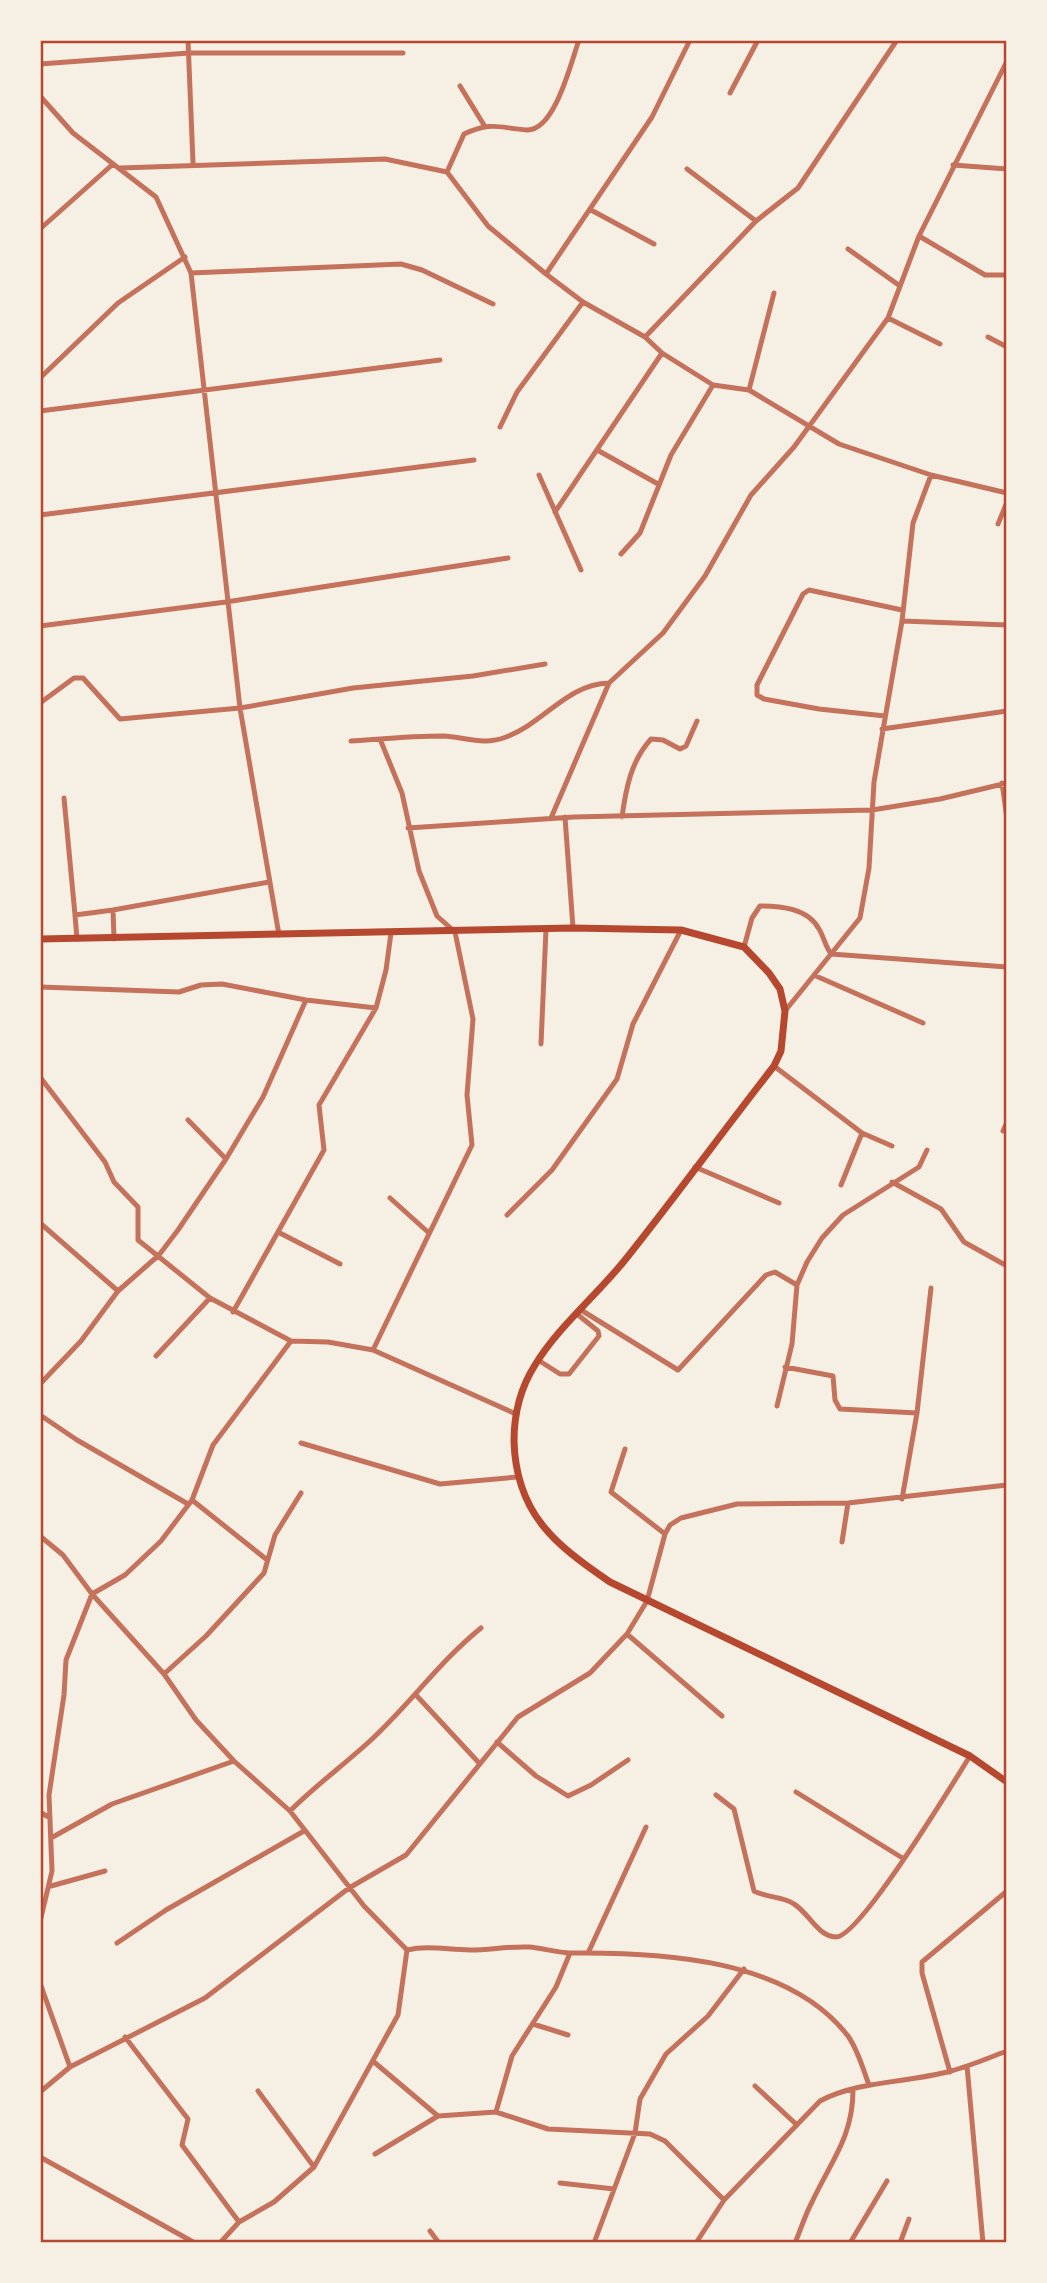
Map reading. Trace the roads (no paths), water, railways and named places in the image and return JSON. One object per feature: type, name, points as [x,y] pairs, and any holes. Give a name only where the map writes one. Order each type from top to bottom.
[{"type":"main road","points":[[40,939],[573,928],[681,930],[744,947],[769,973],[779,989],[785,1011],[780,1051],[774,1066],[626,1258],[538,1360],[524,1387],[516,1414],[514,1434],[517,1477],[532,1511],[557,1543],[610,1582],[970,1756],[1007,1782]]},
{"type":"street","points":[[188,40],[193,163]]},
{"type":"street","points":[[447,172],[464,134],[484,125],[531,130],[544,124],[553,110],[579,40]]},
{"type":"street","points":[[546,274],[652,117],[690,40]]},
{"type":"street","points":[[730,93],[758,40]]},
{"type":"street","points":[[645,337],[756,221],[799,188],[897,40]]},
{"type":"street","points":[[40,64],[189,53],[403,53]]},
{"type":"street","points":[[551,818],[609,683],[663,633],[705,576],[751,495],[794,446],[888,318],[919,236],[1007,61]]},
{"type":"street","points":[[460,86],[484,125]]},
{"type":"street","points":[[40,96],[73,133],[156,197],[191,273],[240,708],[279,936]]},
{"type":"street","points":[[120,168],[193,163],[385,159],[447,172],[488,226],[546,274],[583,302],[645,337],[662,353],[713,385],[749,390],[839,444],[931,475],[1007,493]]},
{"type":"street","points":[[40,229],[113,164]]},
{"type":"street","points":[[953,165],[1007,169]]},
{"type":"street","points":[[687,169],[756,221]]},
{"type":"street","points":[[591,210],[654,244]]},
{"type":"street","points":[[919,236],[985,275],[1007,275]]},
{"type":"street","points":[[848,249],[900,286]]},
{"type":"street","points":[[40,378],[118,303],[185,257]]},
{"type":"street","points":[[191,273],[401,264],[422,270],[493,304]]},
{"type":"street","points":[[749,390],[774,293]]},
{"type":"street","points":[[500,427],[517,392],[583,302]]},
{"type":"street","points":[[888,318],[940,344]]},
{"type":"street","points":[[988,337],[1007,347]]},
{"type":"street","points":[[555,512],[662,353]]},
{"type":"street","points":[[40,411],[205,387],[440,360]]},
{"type":"street","points":[[621,554],[640,533],[658,484],[713,385]]},
{"type":"street","points":[[598,451],[658,484]]},
{"type":"street","points":[[40,515],[474,460]]},
{"type":"street","points":[[539,475],[581,570]]},
{"type":"street","points":[[785,1011],[816,976],[860,918],[869,868],[872,810],[882,729],[902,621],[913,523],[931,475]]},
{"type":"street","points":[[999,524],[1007,502]]},
{"type":"street","points":[[40,626],[226,602],[508,558]]},
{"type":"street","points":[[885,716],[818,709],[764,699],[757,695],[757,685],[803,594],[809,590],[902,610]]},
{"type":"street","points":[[902,621],[1007,625]]},
{"type":"street","points":[[40,703],[74,678],[83,678],[120,719],[240,708],[353,688],[434,681],[545,664]]},
{"type":"street","points":[[351,741],[445,736],[480,742],[495,740],[515,733],[576,691],[592,684],[609,683]]},
{"type":"street","points":[[882,729],[1007,711]]},
{"type":"street","points":[[622,817],[627,782],[643,749],[652,739],[663,740],[680,749],[686,746],[696,721]]},
{"type":"street","points":[[373,1350],[472,1145],[467,1095],[473,1019],[455,932],[437,916],[419,871],[402,793],[380,739]]},
{"type":"street","points":[[408,828],[565,817],[872,810],[940,799],[1004,783],[1007,819]]},
{"type":"street","points":[[64,799],[77,939]]},
{"type":"street","points":[[565,817],[573,928]]},
{"type":"street","points":[[75,915],[269,882]]},
{"type":"street","points":[[744,947],[752,918],[760,906],[783,906],[804,915],[818,927],[831,954]]},
{"type":"street","points":[[113,910],[114,939]]},
{"type":"street","points":[[541,1044],[546,929]]},
{"type":"street","points":[[507,1215],[552,1170],[617,1079],[633,1024],[681,930]]},
{"type":"street","points":[[233,1312],[324,1150],[319,1105],[376,1007],[391,933]]},
{"type":"street","points":[[831,954],[1007,967]]},
{"type":"street","points":[[816,976],[923,1023]]},
{"type":"street","points":[[40,987],[179,992],[201,985],[222,984],[306,1000],[376,1007]]},
{"type":"street","points":[[40,1384],[81,1340],[118,1291],[159,1255],[226,1159],[263,1097],[306,1000]]},
{"type":"street","points":[[774,1066],[862,1133],[891,1146]]},
{"type":"street","points":[[40,1077],[105,1162],[114,1182],[138,1207],[138,1240],[210,1297],[233,1312],[291,1341],[328,1342],[373,1350],[516,1414]]},
{"type":"street","points":[[188,1120],[226,1159]]},
{"type":"street","points":[[1003,1131],[1007,1122]]},
{"type":"street","points":[[841,1185],[862,1133]]},
{"type":"street","points":[[777,1406],[796,1315],[797,1285],[822,1238],[844,1215],[919,1167],[927,1150]]},
{"type":"street","points":[[695,1167],[779,1203]]},
{"type":"street","points":[[892,1182],[941,1209],[964,1242],[1007,1266]]},
{"type":"street","points":[[390,1198],[429,1233]]},
{"type":"street","points":[[40,1223],[118,1291]]},
{"type":"street","points":[[278,1232],[340,1264]]},
{"type":"street","points":[[579,1312],[678,1370],[766,1275],[775,1272],[797,1285]]},
{"type":"street","points":[[902,1499],[917,1413],[931,1288]]},
{"type":"street","points":[[156,1356],[210,1297]]},
{"type":"street","points":[[538,1360],[560,1374],[569,1374],[599,1336],[598,1331],[579,1312]]},
{"type":"street","points":[[40,1922],[51,1886],[49,1795],[64,1695],[66,1660],[92,1594],[125,1575],[161,1541],[190,1502],[213,1445],[291,1341]]},
{"type":"street","points":[[785,1367],[833,1376],[835,1400],[840,1409],[917,1413]]},
{"type":"street","points":[[40,1415],[190,1502],[266,1559]]},
{"type":"street","points":[[301,1443],[440,1483],[517,1477]]},
{"type":"street","points":[[625,1449],[611,1492],[665,1534]]},
{"type":"street","points":[[40,2092],[70,2067],[205,1998],[349,1888],[406,1855],[518,1717],[590,1673],[627,1634],[647,1601],[665,1534],[670,1525],[692,1513],[737,1504],[848,1503],[1007,1485]]},
{"type":"street","points":[[164,1674],[264,1573],[275,1535],[301,1493]]},
{"type":"street","points":[[842,1542],[848,1503]]},
{"type":"street","points":[[40,1536],[63,1555],[92,1594],[164,1674],[196,1720],[233,1761],[290,1811],[384,1930],[407,1950]]},
{"type":"street","points":[[290,1811],[371,1740],[416,1695],[449,1654],[481,1628]]},
{"type":"street","points":[[627,1634],[722,1716]]},
{"type":"street","points":[[416,1695],[480,1764]]},
{"type":"street","points":[[498,1742],[536,1776],[568,1796],[591,1785],[628,1760]]},
{"type":"street","points":[[716,1795],[734,1809],[754,1891],[767,1898],[795,1904],[822,1933],[836,1937],[846,1934],[904,1858],[970,1756]]},
{"type":"street","points":[[51,1838],[112,1804],[233,1761]]},
{"type":"street","points":[[796,1793],[904,1858]]},
{"type":"street","points":[[40,1812],[50,1818]]},
{"type":"street","points":[[589,1951],[646,1827]]},
{"type":"street","points":[[117,1943],[166,1910],[304,1831]]},
{"type":"street","points":[[51,1886],[106,1871]]},
{"type":"street","points":[[950,2072],[922,1973],[922,1962],[1007,1891]]},
{"type":"street","points":[[407,1950],[422,1947],[468,1950],[532,1947],[570,1953],[618,1951],[744,1969],[787,1989],[833,2020],[849,2038],[869,2085]]},
{"type":"street","points":[[220,2243],[239,2222],[274,2202],[314,2167],[398,2015],[407,1950]]},
{"type":"street","points":[[496,2112],[512,2056],[556,1987],[570,1953]]},
{"type":"street","points":[[594,2243],[635,2133],[640,2099],[666,2054],[708,2017],[744,1969]]},
{"type":"street","points":[[40,1983],[70,2067]]},
{"type":"street","points":[[533,2024],[568,2035]]},
{"type":"street","points":[[125,2037],[188,2119],[182,2145],[239,2222]]},
{"type":"street","points":[[696,2243],[724,2200],[820,2101],[869,2085],[950,2072],[1007,2051]]},
{"type":"street","points":[[374,2062],[438,2116]]},
{"type":"street","points":[[967,2066],[983,2243]]},
{"type":"street","points":[[755,2086],[797,2125]]},
{"type":"street","points":[[795,2243],[811,2203],[847,2138],[853,2109],[853,2090]]},
{"type":"street","points":[[258,2091],[314,2167]]},
{"type":"street","points":[[375,2154],[438,2116],[496,2112],[548,2129],[650,2134],[664,2141],[724,2200]]},
{"type":"street","points":[[40,2157],[195,2243]]},
{"type":"street","points":[[850,2243],[887,2181]]},
{"type":"street","points":[[560,2183],[614,2189]]},
{"type":"street","points":[[900,2243],[909,2219]]},
{"type":"street","points":[[429,2231],[439,2243]]}]
